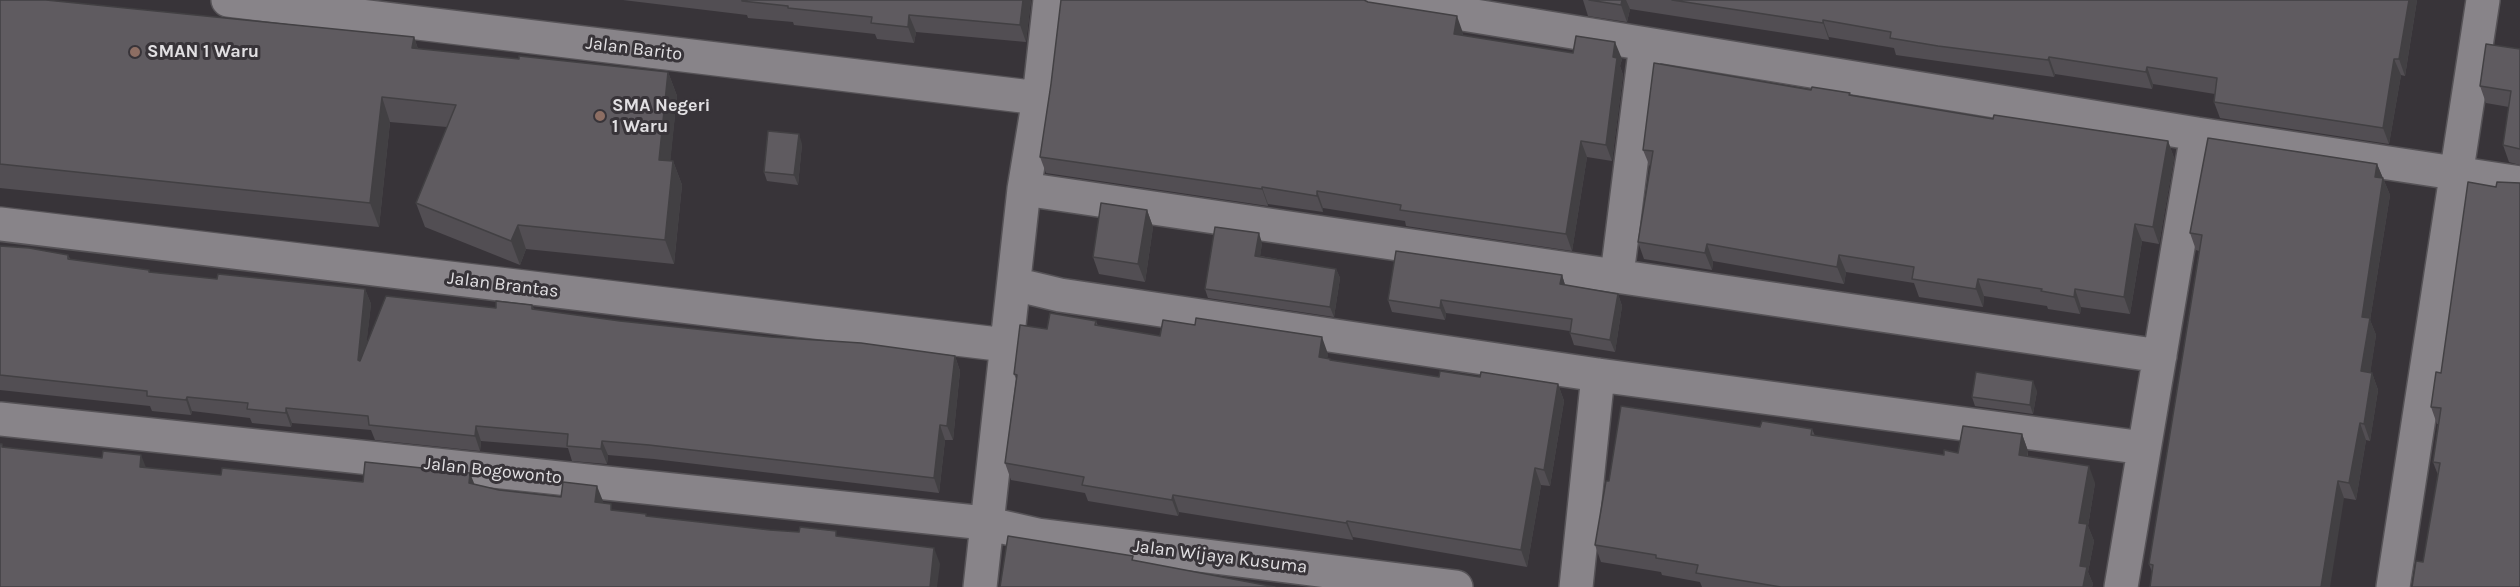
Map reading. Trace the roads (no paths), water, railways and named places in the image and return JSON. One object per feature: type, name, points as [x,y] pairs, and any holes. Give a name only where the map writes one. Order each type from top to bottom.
[{"type":"street","name":"Jalan Barito","points":[[228,0],[1039,98]]},
{"type":"street","points":[[980,587],[985,523],[1024,189],[1039,98],[1050,0]]},
{"type":"street","points":[[1377,0],[2196,134],[2520,183]]},
{"type":"street","points":[[2393,587],[2483,0]]},
{"type":"street","points":[[1617,275],[1647,44]]},
{"type":"street","points":[[2121,587],[2196,134]]},
{"type":"street","points":[[1024,189],[2160,356]]},
{"type":"street","name":"Jalan Brantas","points":[[0,224],[1006,345]]},
{"type":"street","points":[[1014,284],[1060,295],[1598,375],[2144,448]]},
{"type":"street","points":[[1576,587],[1598,375]]},
{"type":"street","name":"Jalan Bogowonto","points":[[0,419],[985,523]]},
{"type":"street","name":"Jalan Wijaya Kusuma","points":[[985,523],[1038,535],[1456,587]]},
{"type":"place","name":"SMAN 1 Waru","points":[[135,52]]},
{"type":"place","name":"SMA Negeri 1 Waru","points":[[600,116]]}]
